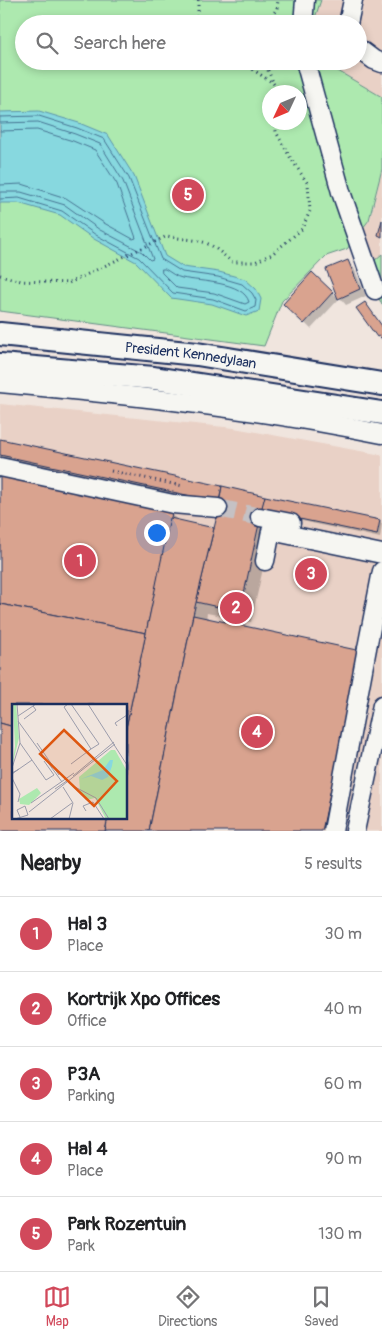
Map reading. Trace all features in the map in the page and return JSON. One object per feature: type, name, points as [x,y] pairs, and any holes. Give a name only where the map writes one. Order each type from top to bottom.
[{"type":"main road","name":"President Kennedylaan","points":[[0,334],[197,354],[382,384]]},
{"type":"main road","name":"President Kennedylaan","points":[[0,365],[154,378],[284,396],[382,413]]},
{"type":"lane","points":[[304,15],[305,0]]},
{"type":"lane","points":[[350,15],[353,0]]},
{"type":"lane","points":[[367,55],[382,63]]},
{"type":"lane","points":[[307,70],[341,192],[375,290]]},
{"type":"lane","points":[[0,383],[221,406],[307,419],[382,434]]},
{"type":"lane","points":[[0,466],[173,504],[218,508]]},
{"type":"lane","points":[[260,517],[369,540],[382,541]]},
{"type":"lane","points":[[265,561],[271,531],[382,554]]},
{"type":"lane","points":[[332,831],[382,571]]},
{"type":"lane","points":[[355,831],[382,705]]},
{"type":"lane","points":[[331,789],[363,796]]},
{"type":"path","points":[[198,0],[198,15]]},
{"type":"path","points":[[273,15],[277,9],[278,0]]},
{"type":"path","points":[[254,70],[273,83]]},
{"type":"path","points":[[268,70],[273,83]]},
{"type":"path","points":[[0,275],[21,281],[69,283],[167,236],[204,242],[232,262],[255,262],[272,254],[302,229],[310,211],[308,184],[290,157],[276,130]]},
{"type":"shaded area","points":[[321,0],[382,0],[382,97],[336,70],[367,70],[367,15],[316,15]]},
{"type":"shaded area","points":[[382,169],[382,254],[375,260],[362,229],[370,220]]},
{"type":"shaded area","points":[[0,404],[234,428],[382,455],[382,831],[0,831]]},
{"type":"green space","points":[[0,0],[321,0],[316,15],[15,15],[15,70],[336,70],[382,97],[382,169],[369,220],[347,249],[326,256],[282,301],[264,346],[0,311]]},
{"type":"green space","points":[[382,254],[382,305],[367,267]]},
{"type":"water","points":[[39,111],[79,123],[108,135],[134,176],[165,256],[183,267],[219,272],[245,279],[256,289],[261,299],[259,311],[246,316],[212,304],[171,298],[136,262],[94,239],[60,215],[18,203],[0,203],[0,112]]},
{"type":"building","points":[[382,220],[382,237],[378,235]]},
{"type":"building","points":[[348,260],[360,289],[338,299],[326,269]]},
{"type":"building","points":[[312,272],[333,292],[304,324],[283,304]]},
{"type":"building","points":[[365,302],[382,326],[382,339],[379,336],[377,337],[356,308]]},
{"type":"building","points":[[0,439],[222,486],[219,502],[0,455]]},
{"type":"building","points":[[0,476],[172,513],[146,633],[0,604]]},
{"type":"building","points":[[222,486],[265,496],[240,612],[196,602],[217,516]]},
{"type":"building","points":[[265,496],[380,520],[377,535],[261,511]]},
{"type":"building","points":[[170,518],[214,528],[193,615],[149,831],[105,831],[108,818],[128,818],[128,718]]},
{"type":"building","points":[[0,604],[146,633],[128,718],[128,704],[12,704],[12,726],[0,723]]},
{"type":"building","points":[[193,615],[361,651],[322,831],[149,831]]},
{"type":"building","points":[[0,723],[12,726],[12,818],[108,818],[105,831],[0,831]]},
{"type":"tunnel","points":[[218,508],[260,517]]},
{"type":"place","name":"Park Rozentuin","points":[[188,195]]},
{"type":"place","name":"Hal 3","points":[[80,561]]},
{"type":"place","name":"P3A","points":[[311,574]]},
{"type":"place","name":"Kortrijk Xpo Offices","points":[[236,608]]},
{"type":"place","name":"Hal 4","points":[[257,732]]}]
